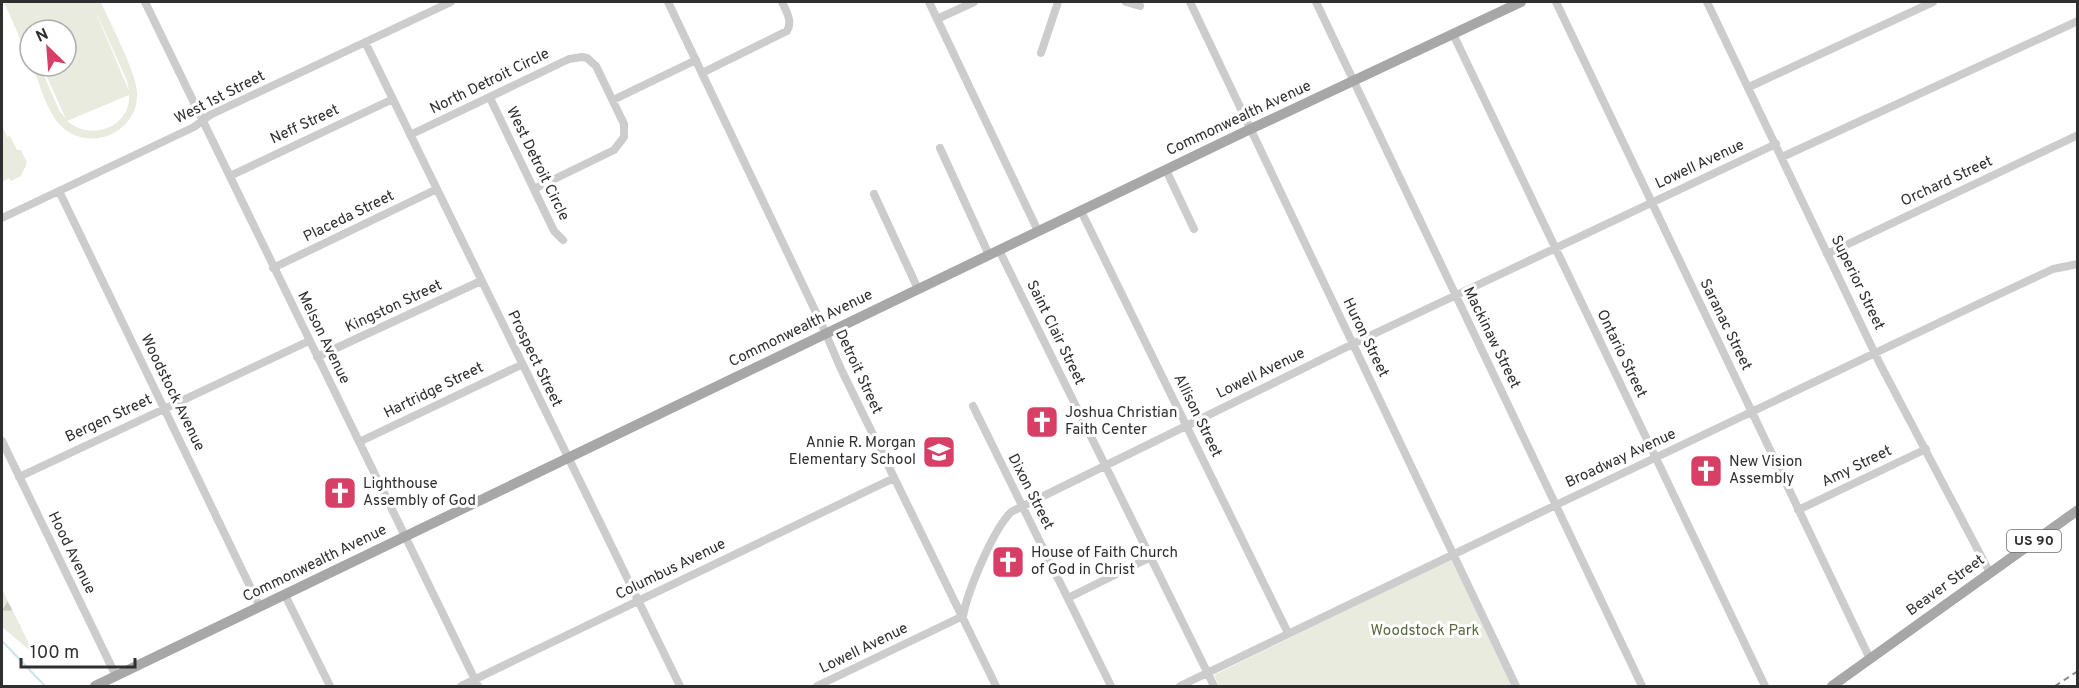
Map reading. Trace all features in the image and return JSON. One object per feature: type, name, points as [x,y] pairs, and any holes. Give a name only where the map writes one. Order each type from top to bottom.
[{"type":"main road","name":"Commonwealth Avenue","points":[[95,687],[1250,129],[1521,2]]},
{"type":"main road","name":"Beaver Street","points":[[1832,687],[2078,510]]},
{"type":"street","name":"Melson Avenue","points":[[145,2],[476,683]]},
{"type":"street","name":"West 1st Street","points":[[2,218],[451,2]]},
{"type":"street","name":"Detroit Street","points":[[668,2],[996,687]]},
{"type":"street","points":[[702,73],[787,31],[790,27],[789,18],[782,2]]},
{"type":"street","points":[[929,2],[1038,231]]},
{"type":"street","points":[[938,19],[974,2]]},
{"type":"street","points":[[1041,53],[1058,2]]},
{"type":"street","points":[[1126,2],[1140,6]]},
{"type":"street","name":"Huron Street","points":[[1190,2],[1516,687]]},
{"type":"street","name":"Mackinaw Street","points":[[1316,2],[1642,687]]},
{"type":"street","name":"Saranac Street","points":[[1556,2],[1870,659]]},
{"type":"street","name":"Superior Street","points":[[1707,2],[1875,352],[1990,573]]},
{"type":"street","points":[[1749,87],[1934,2]]},
{"type":"street","points":[[1782,157],[2078,21]]},
{"type":"street","name":"Ontario Street","points":[[1453,34],[1765,687]]},
{"type":"street","name":"Prospect Street","points":[[365,42],[680,687]]},
{"type":"street","name":"North Detroit Circle","points":[[410,135],[569,59],[587,58],[596,66],[613,100]]},
{"type":"street","points":[[534,189],[614,150],[624,137],[624,124],[613,100],[696,60]]},
{"type":"street","name":"West Detroit Circle","points":[[490,98],[554,231],[563,240]]},
{"type":"street","name":"Neff Street","points":[[230,176],[393,99]]},
{"type":"street","name":"Orchard Street","points":[[1827,254],[2078,135]]},
{"type":"street","name":"Lowell Avenue","points":[[817,687],[963,616],[966,602],[998,528],[1011,512],[1353,344],[1776,144]]},
{"type":"street","points":[[940,148],[989,255]]},
{"type":"street","points":[[1166,170],[1194,229]]},
{"type":"street","name":"Placeda Street","points":[[273,268],[437,189]]},
{"type":"street","name":"Woodstock Avenue","points":[[59,191],[260,607]]},
{"type":"street","points":[[874,194],[918,289]]},
{"type":"street","name":"Allison Street","points":[[1081,211],[1288,633]]},
{"type":"street","name":"Saint Clair Street","points":[[999,250],[1214,687]]},
{"type":"street","name":"Broadway Avenue","points":[[1180,687],[1875,352],[2042,274],[2078,264]]},
{"type":"street","name":"Kingston Street","points":[[318,357],[482,281]]},
{"type":"street","name":"Bergen Street","points":[[19,477],[309,341]]},
{"type":"street","name":"Hartridge Street","points":[[359,442],[521,365]]},
{"type":"street","name":"Dixon Street","points":[[973,406],[1111,687]]},
{"type":"street","name":"Hood Avenue","points":[[2,441],[116,676]]},
{"type":"street","name":"Amy Street","points":[[1798,510],[1926,449]]},
{"type":"street","name":"Columbus Avenue","points":[[461,687],[476,683],[638,601],[894,478]]},
{"type":"street","points":[[1068,598],[1151,557]]},
{"type":"street","points":[[285,595],[330,687]]},
{"type":"green space","points":[[4,2],[101,2],[135,82],[136,106],[130,118],[110,135],[83,138],[71,133],[54,118],[37,78],[45,78],[59,110],[66,119],[47,78],[78,78],[78,18],[18,18],[18,34]],"holes":[[[97,14],[127,81],[129,91]],[[129,95],[124,116],[108,128],[87,130],[67,121]]]},
{"type":"green space","points":[[2,125],[7,137],[10,136],[17,150],[21,150],[27,163],[21,176],[2,182]]},
{"type":"green space","name":"Woodstock Park","points":[[1451,559],[1512,686],[1219,686],[1214,675]]},
{"type":"green space","points":[[2,589],[34,654],[2,627]]},
{"type":"waterway","points":[[2,641],[45,686]]},
{"type":"railway","points":[[2055,686],[2078,671]]},
{"type":"place","name":"Joshua Christian Faith Center","points":[[1042,422]]},
{"type":"place","name":"Annie R. Morgan Elementary School","points":[[939,452]]},
{"type":"place","name":"New Vision Assembly","points":[[1706,471]]},
{"type":"place","name":"Lighthouse Assembly of God","points":[[340,493]]},
{"type":"place","name":"House of Faith Church of God in Christ","points":[[1008,562]]}]
